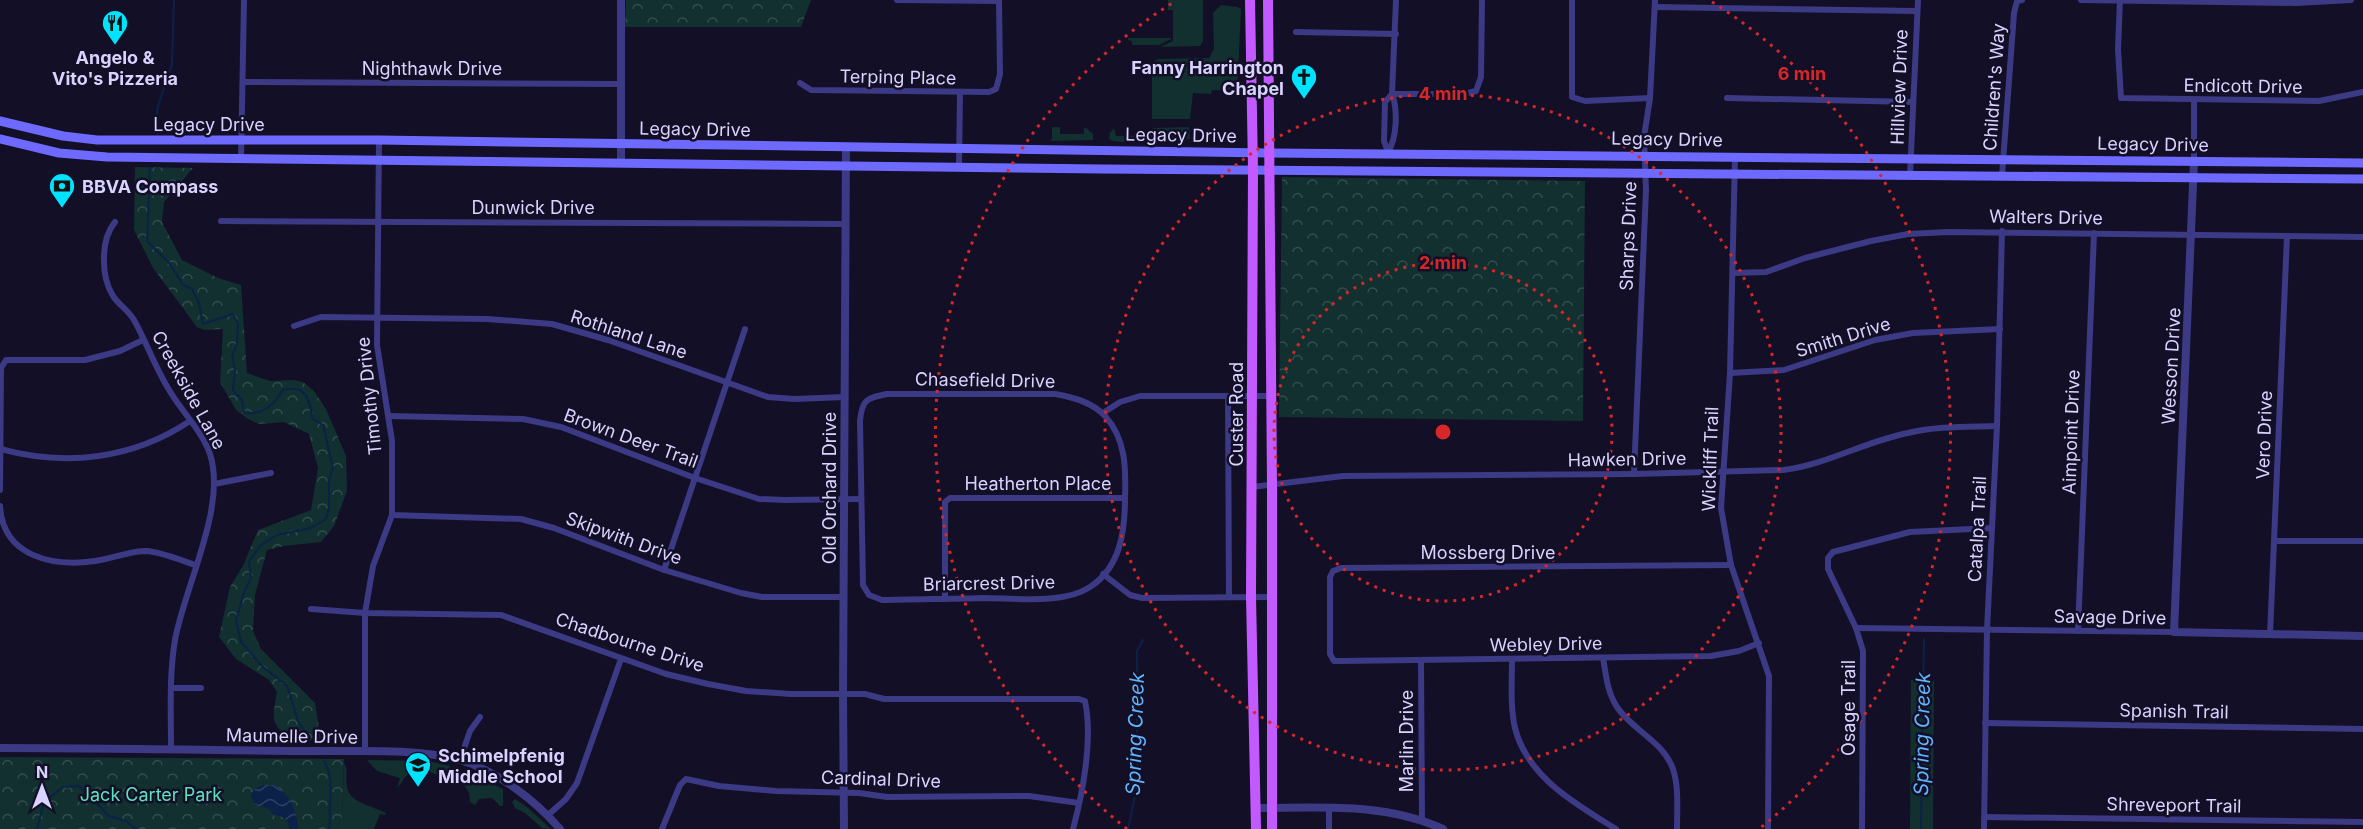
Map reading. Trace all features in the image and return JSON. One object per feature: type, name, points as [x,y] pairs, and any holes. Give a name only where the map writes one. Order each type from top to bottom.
[{"type":"main road","name":"Custer Road","points":[[1250,0],[1253,169],[1251,597],[1256,829]]},
{"type":"main road","name":"Custer Road","points":[[1268,0],[1269,289],[1272,396],[1270,678],[1272,829]]},
{"type":"main road","name":"Legacy Drive","points":[[0,121],[63,136],[97,140],[379,140],[1269,153],[1388,152],[2363,163]]},
{"type":"main road","points":[[59,153],[63,136]]},
{"type":"main road","name":"Legacy Drive","points":[[0,139],[59,153],[107,157],[1102,169],[2363,179]]},
{"type":"main road","points":[[1102,150],[1102,169]]},
{"type":"main road","points":[[1388,152],[1388,170]]},
{"type":"main road","points":[[1252,290],[1269,289]]},
{"type":"main road","points":[[1254,678],[1270,678]]},
{"type":"street","points":[[241,159],[243,0]]},
{"type":"street","points":[[621,0],[621,162]]},
{"type":"street","points":[[897,0],[999,1]]},
{"type":"street","points":[[1388,152],[1394,143],[1395,101],[1392,94],[1396,0]]},
{"type":"street","points":[[1388,152],[1384,141],[1385,102],[1392,94],[1464,94],[1476,91],[1481,77],[1482,0]]},
{"type":"street","points":[[1572,0],[1572,97],[1585,101],[1650,98]]},
{"type":"street","name":"Hillview Drive","points":[[1910,175],[1918,0]]},
{"type":"street","points":[[2081,0],[2296,3],[2351,0]]},
{"type":"street","name":"Endicott Drive","points":[[2120,0],[2118,49],[2121,98],[2319,102],[2363,92]]},
{"type":"street","name":"Terping Place","points":[[800,83],[811,90],[989,93],[996,89],[1000,74],[999,1]]},
{"type":"street","name":"Children's Way","points":[[2002,176],[2014,13],[2019,1]]},
{"type":"street","points":[[1655,3],[1917,11]]},
{"type":"street","name":"Sharps Drive","points":[[1634,474],[1645,172],[1644,137],[1650,98],[1655,3]]},
{"type":"street","points":[[1296,32],[1396,34]]},
{"type":"street","name":"Nighthawk Drive","points":[[243,82],[621,84]]},
{"type":"street","points":[[959,166],[960,93]]},
{"type":"street","points":[[1727,98],[1913,102]]},
{"type":"street","name":"Wesson Drive","points":[[2174,632],[2192,234],[2194,100]]},
{"type":"street","name":"Timothy Drive","points":[[365,752],[365,613],[373,566],[392,515],[389,416],[377,358],[379,140]]},
{"type":"street","name":"Old Orchard Drive","points":[[844,829],[846,147]]},
{"type":"street","name":"Wickliff Trail","points":[[1735,156],[1730,373],[1721,508],[1731,565],[1767,666],[1770,687],[1768,829]]},
{"type":"street","name":"Dunwick Drive","points":[[221,220],[845,224]]},
{"type":"street","name":"Creekside Lane","points":[[115,222],[106,236],[106,278],[114,297],[133,319],[170,392],[210,455],[214,484],[211,515],[175,638],[171,688],[171,749]]},
{"type":"street","name":"Catalpa Trail","points":[[1984,829],[1987,630],[1997,426],[2002,231]]},
{"type":"street","name":"Walters Drive","points":[[1733,273],[1766,272],[1838,248],[1893,236],[1948,232],[2363,237]]},
{"type":"street","name":"Aimpoint Drive","points":[[2078,631],[2094,233]]},
{"type":"street","name":"Vero Drive","points":[[2270,634],[2287,236]]},
{"type":"street","name":"Rothland Lane","points":[[294,326],[313,318],[376,316],[487,319],[552,324],[608,340],[768,397],[783,399],[845,397]]},
{"type":"street","points":[[664,570],[745,329]]},
{"type":"street","name":"Smith Drive","points":[[1730,373],[1784,369],[1866,342],[1894,336],[1941,331],[2000,329]]},
{"type":"street","points":[[0,490],[1,368],[6,360],[85,360],[120,351],[143,340]]},
{"type":"street","name":"Chasefield Drive","points":[[860,499],[861,409],[865,401],[870,398],[887,394],[1055,394],[1080,400],[1103,413]]},
{"type":"street","points":[[1271,597],[1142,597],[1130,595],[1103,574],[1119,552],[1122,543],[1125,525],[1125,457],[1116,434],[1103,413],[1120,402],[1140,396],[1272,396]]},
{"type":"street","points":[[1228,396],[1230,597]]},
{"type":"street","name":"Brown Deer Trail","points":[[389,416],[523,419],[561,427],[695,478],[759,498],[860,499]]},
{"type":"street","points":[[0,449],[43,458],[110,454],[152,444],[190,421]]},
{"type":"street","name":"Hawken Drive","points":[[1252,487],[1343,476],[1634,474],[1794,469],[1908,432],[1997,426]]},
{"type":"street","points":[[214,484],[271,473]]},
{"type":"street","name":"Heatherton Place","points":[[945,599],[945,502],[950,498],[1125,498]]},
{"type":"street","name":"Briarcrest Drive","points":[[860,499],[863,585],[869,595],[882,600],[1059,597],[1090,587],[1103,574]]},
{"type":"street","points":[[0,506],[0,515],[8,537],[18,548],[60,562],[92,562],[146,551],[195,566]]},
{"type":"street","name":"Skipwith Drive","points":[[392,515],[521,519],[554,528],[664,570],[741,593],[762,597],[844,597]]},
{"type":"street","name":"Osage Trail","points":[[1862,829],[1864,662],[1861,640],[1828,569],[1828,558],[1833,552],[1896,534],[1924,530],[1992,528]]},
{"type":"street","points":[[2275,541],[2363,541]]},
{"type":"street","name":"Mossberg Drive","points":[[1332,658],[1330,577],[1333,571],[1341,568],[1731,565]]},
{"type":"street","name":"Chadbourne Drive","points":[[310,609],[365,613],[501,615],[666,674],[746,691],[791,694],[865,694],[885,699],[1076,698],[1085,701],[1086,748],[1079,803]]},
{"type":"street","name":"Savage Drive","points":[[1856,628],[2363,636]]},
{"type":"street","name":"Webley Drive","points":[[1332,658],[1341,661],[1421,661],[1713,656],[1739,651],[1759,643]]},
{"type":"street","points":[[1603,658],[1609,691],[1616,707],[1664,753],[1673,770],[1677,791],[1677,829]]},
{"type":"street","points":[[548,815],[566,799],[577,783],[621,659]]},
{"type":"street","points":[[1512,659],[1513,715],[1523,752],[1536,770],[1551,784],[1616,829]]},
{"type":"street","name":"Marlin Drive","points":[[1421,661],[1422,820]]},
{"type":"street","points":[[171,688],[201,688]]},
{"type":"street","points":[[460,760],[470,731],[480,717]]},
{"type":"street","name":"Spanish Trail","points":[[1985,723],[2363,729]]},
{"type":"street","name":"Maumelle Drive","points":[[0,748],[423,754],[460,760],[498,777],[548,815],[560,829]]},
{"type":"street","name":"Cardinal Drive","points":[[662,829],[683,780],[746,789],[844,792],[886,797],[1029,796],[1079,803]]},
{"type":"street","points":[[1073,829],[1079,803]]},
{"type":"street","points":[[1329,807],[1329,829]]},
{"type":"street","points":[[1256,808],[1354,807],[1385,811],[1422,820],[1443,829]]},
{"type":"street","name":"Shreveport Trail","points":[[1984,817],[2363,822]]},
{"type":"green space","points":[[626,0],[811,0],[801,27],[625,27]]},
{"type":"green space","points":[[1168,0],[1203,0],[1203,41],[1200,46],[1160,47],[1173,41],[1173,10],[1168,10]]},
{"type":"green space","points":[[1221,5],[1241,9],[1237,96],[1234,91],[1212,90],[1211,94],[1193,93],[1190,119],[1152,119],[1152,63],[1158,59],[1209,58],[1214,49],[1213,13]]},
{"type":"green space","points":[[1128,38],[1171,39],[1159,45],[1132,45],[1132,41]]},
{"type":"green space","points":[[1052,127],[1060,127],[1060,134],[1084,134],[1084,128],[1086,128],[1093,134],[1093,140],[1050,141]]},
{"type":"green space","points":[[1189,127],[1190,139],[1123,142],[1109,139],[1114,128],[1116,136],[1152,135],[1153,128]]},
{"type":"green space","points":[[135,167],[193,168],[164,202],[162,222],[182,260],[218,278],[241,285],[247,373],[270,381],[303,382],[314,391],[326,409],[346,456],[347,491],[334,526],[321,542],[267,550],[255,595],[253,631],[261,649],[315,703],[321,740],[288,739],[275,723],[277,692],[269,680],[236,659],[219,637],[230,587],[243,566],[258,530],[311,510],[318,468],[309,434],[284,422],[259,424],[236,410],[220,382],[223,329],[205,330],[197,327],[153,268],[134,230]]},
{"type":"green space","points":[[1282,177],[1585,181],[1583,421],[1279,417]]},
{"type":"green space","points":[[1911,680],[1934,681],[1933,829],[1910,829]]},
{"type":"green space","name":"Jack Carter Park","points":[[0,757],[344,759],[342,817],[337,829],[0,829]]},
{"type":"green space","points":[[367,760],[428,761],[450,766],[450,769],[446,784],[446,778],[419,768],[417,773],[407,775],[397,788],[400,778],[377,771]]},
{"type":"green space","points":[[344,763],[349,793],[357,801],[386,813],[385,815],[380,814],[374,829],[337,829],[342,817]]},
{"type":"green space","points":[[468,772],[503,789],[503,806],[492,798],[479,799],[475,805],[470,802],[469,793],[461,779],[462,773]]},
{"type":"green space","points":[[515,799],[551,829],[542,828],[525,813],[515,808],[512,802]]},
{"type":"water","points":[[262,785],[274,785],[280,788],[294,810],[298,829],[289,829],[285,819],[274,816],[269,809],[254,804],[251,797],[253,791]]},
{"type":"waterway","points":[[154,130],[158,106],[172,64],[174,0]]},
{"type":"waterway","points":[[150,168],[147,241],[170,264],[183,285],[192,289],[199,303],[203,324],[233,314],[238,324],[237,345],[232,355],[235,370],[233,390],[242,400],[244,413],[262,411],[271,405],[283,390],[297,389],[308,399],[312,418],[323,425],[333,468],[329,480],[329,507],[326,519],[311,528],[277,535],[261,545],[249,561],[251,578],[244,592],[236,621],[241,642],[262,666],[287,686],[298,721],[310,740]]},
{"type":"waterway","name":"Spring Creek","points":[[1921,829],[1924,639]]},
{"type":"waterway","name":"Spring Creek","points":[[1128,829],[1137,787],[1137,651],[1143,640]]},
{"type":"waterway","points":[[324,761],[329,771],[330,782],[329,829]]},
{"type":"waterway","name":"Spring Creek","points":[[37,829],[44,802],[63,787],[79,786],[109,816],[126,821],[136,829]]},
{"type":"place","name":"Angelo & Vito's Pizzeria","points":[[115,46]]},
{"type":"place","name":"Fanny Harrington Chapel","points":[[1304,100]]},
{"type":"place","name":"BBVA Compass","points":[[62,209]]},
{"type":"place","name":"Schimelpfenig Middle School","points":[[418,788]]}]
